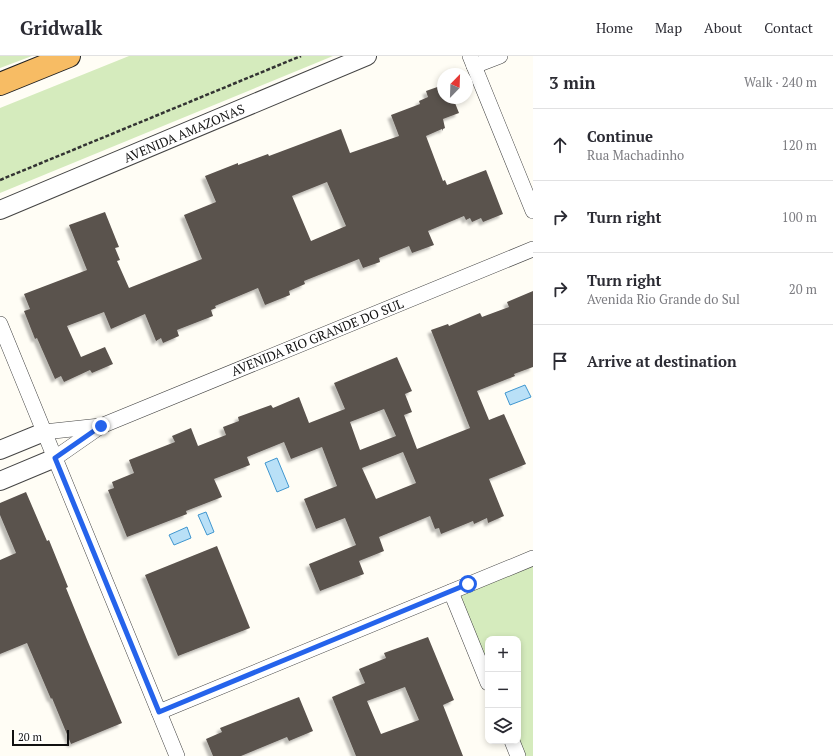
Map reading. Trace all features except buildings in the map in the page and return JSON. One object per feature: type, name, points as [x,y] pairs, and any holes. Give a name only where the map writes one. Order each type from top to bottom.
[{"type":"highway","points":[[0,84],[69,56]]},
{"type":"street","name":"AVENIDA AMAZONAS","points":[[0,210],[367,56]]},
{"type":"street","points":[[500,56],[472,61],[533,211]]},
{"type":"street","name":"AVENIDA RIO GRANDE DO SUL","points":[[0,481],[55,458],[101,426],[533,249]]},
{"type":"street","points":[[0,324],[177,756]]},
{"type":"street","name":"AVENIDA RIO GRANDE DO SUL","points":[[0,450],[44,432],[101,426]]},
{"type":"street","points":[[159,712],[533,558]]},
{"type":"street","points":[[451,592],[485,676]]},
{"type":"street","points":[[513,744],[518,756]]},
{"type":"path","points":[[0,180],[301,56]]},
{"type":"green space","points":[[0,56],[32,56],[0,68]]},
{"type":"green space","points":[[129,56],[333,56],[0,193],[0,108]]},
{"type":"green space","points":[[533,564],[533,756],[523,756],[519,744],[521,744],[521,636],[485,636],[485,662],[458,594]]},
{"type":"water","points":[[525,385],[531,397],[510,405],[505,393]]},
{"type":"water","points":[[277,458],[289,487],[277,492],[265,463]]},
{"type":"water","points":[[206,512],[214,532],[207,535],[198,515]]},
{"type":"water","points":[[187,527],[191,538],[174,545],[169,535]]},
{"type":"route","points":[[101,426],[55,458],[159,712],[468,584]]}]
